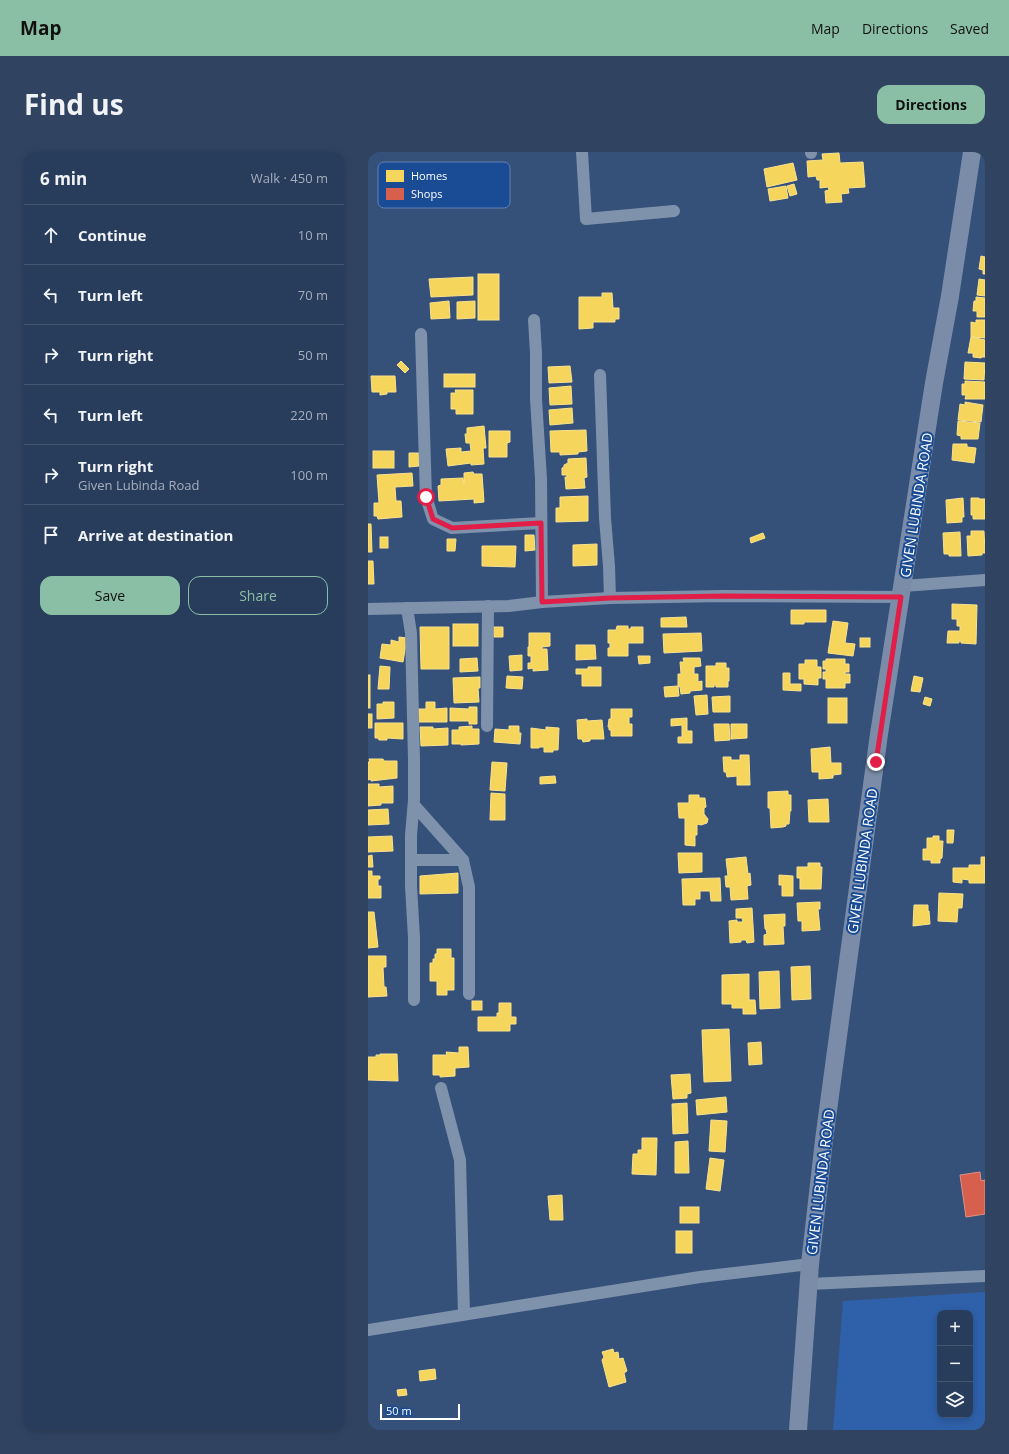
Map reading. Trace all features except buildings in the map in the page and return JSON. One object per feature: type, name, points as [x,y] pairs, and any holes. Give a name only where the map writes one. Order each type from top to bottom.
[{"type":"street","points":[[582,152],[586,219],[674,211]]},
{"type":"street","name":"GIVEN LUBINDA ROAD","points":[[798,1430],[810,1264],[824,1140],[849,954],[879,734],[972,152]]},
{"type":"street","points":[[534,320],[536,398],[541,479],[542,602]]},
{"type":"street","points":[[421,334],[426,497],[433,519],[452,528],[541,523]]},
{"type":"street","points":[[600,375],[605,518],[610,598]]},
{"type":"street","points":[[368,609],[509,606],[542,602],[610,598],[902,591],[985,580]]},
{"type":"street","points":[[487,726],[488,606]]},
{"type":"street","points":[[407,608],[410,633],[414,759],[414,805],[411,835],[414,1000]]},
{"type":"street","points":[[414,805],[463,860],[469,887],[469,994]]},
{"type":"street","points":[[411,860],[463,860]]},
{"type":"street","points":[[441,1088],[460,1160],[464,1314]]},
{"type":"street","points":[[368,1330],[700,1277],[810,1264]]},
{"type":"street","points":[[809,1284],[985,1276]]},
{"type":"shaded area","points":[[985,1292],[985,1430],[833,1430],[843,1301]]},
{"type":"route","points":[[426,497],[433,519],[452,528],[541,523],[542,602],[610,598],[724,596],[901,597],[884,711],[879,734],[876,762]]}]
